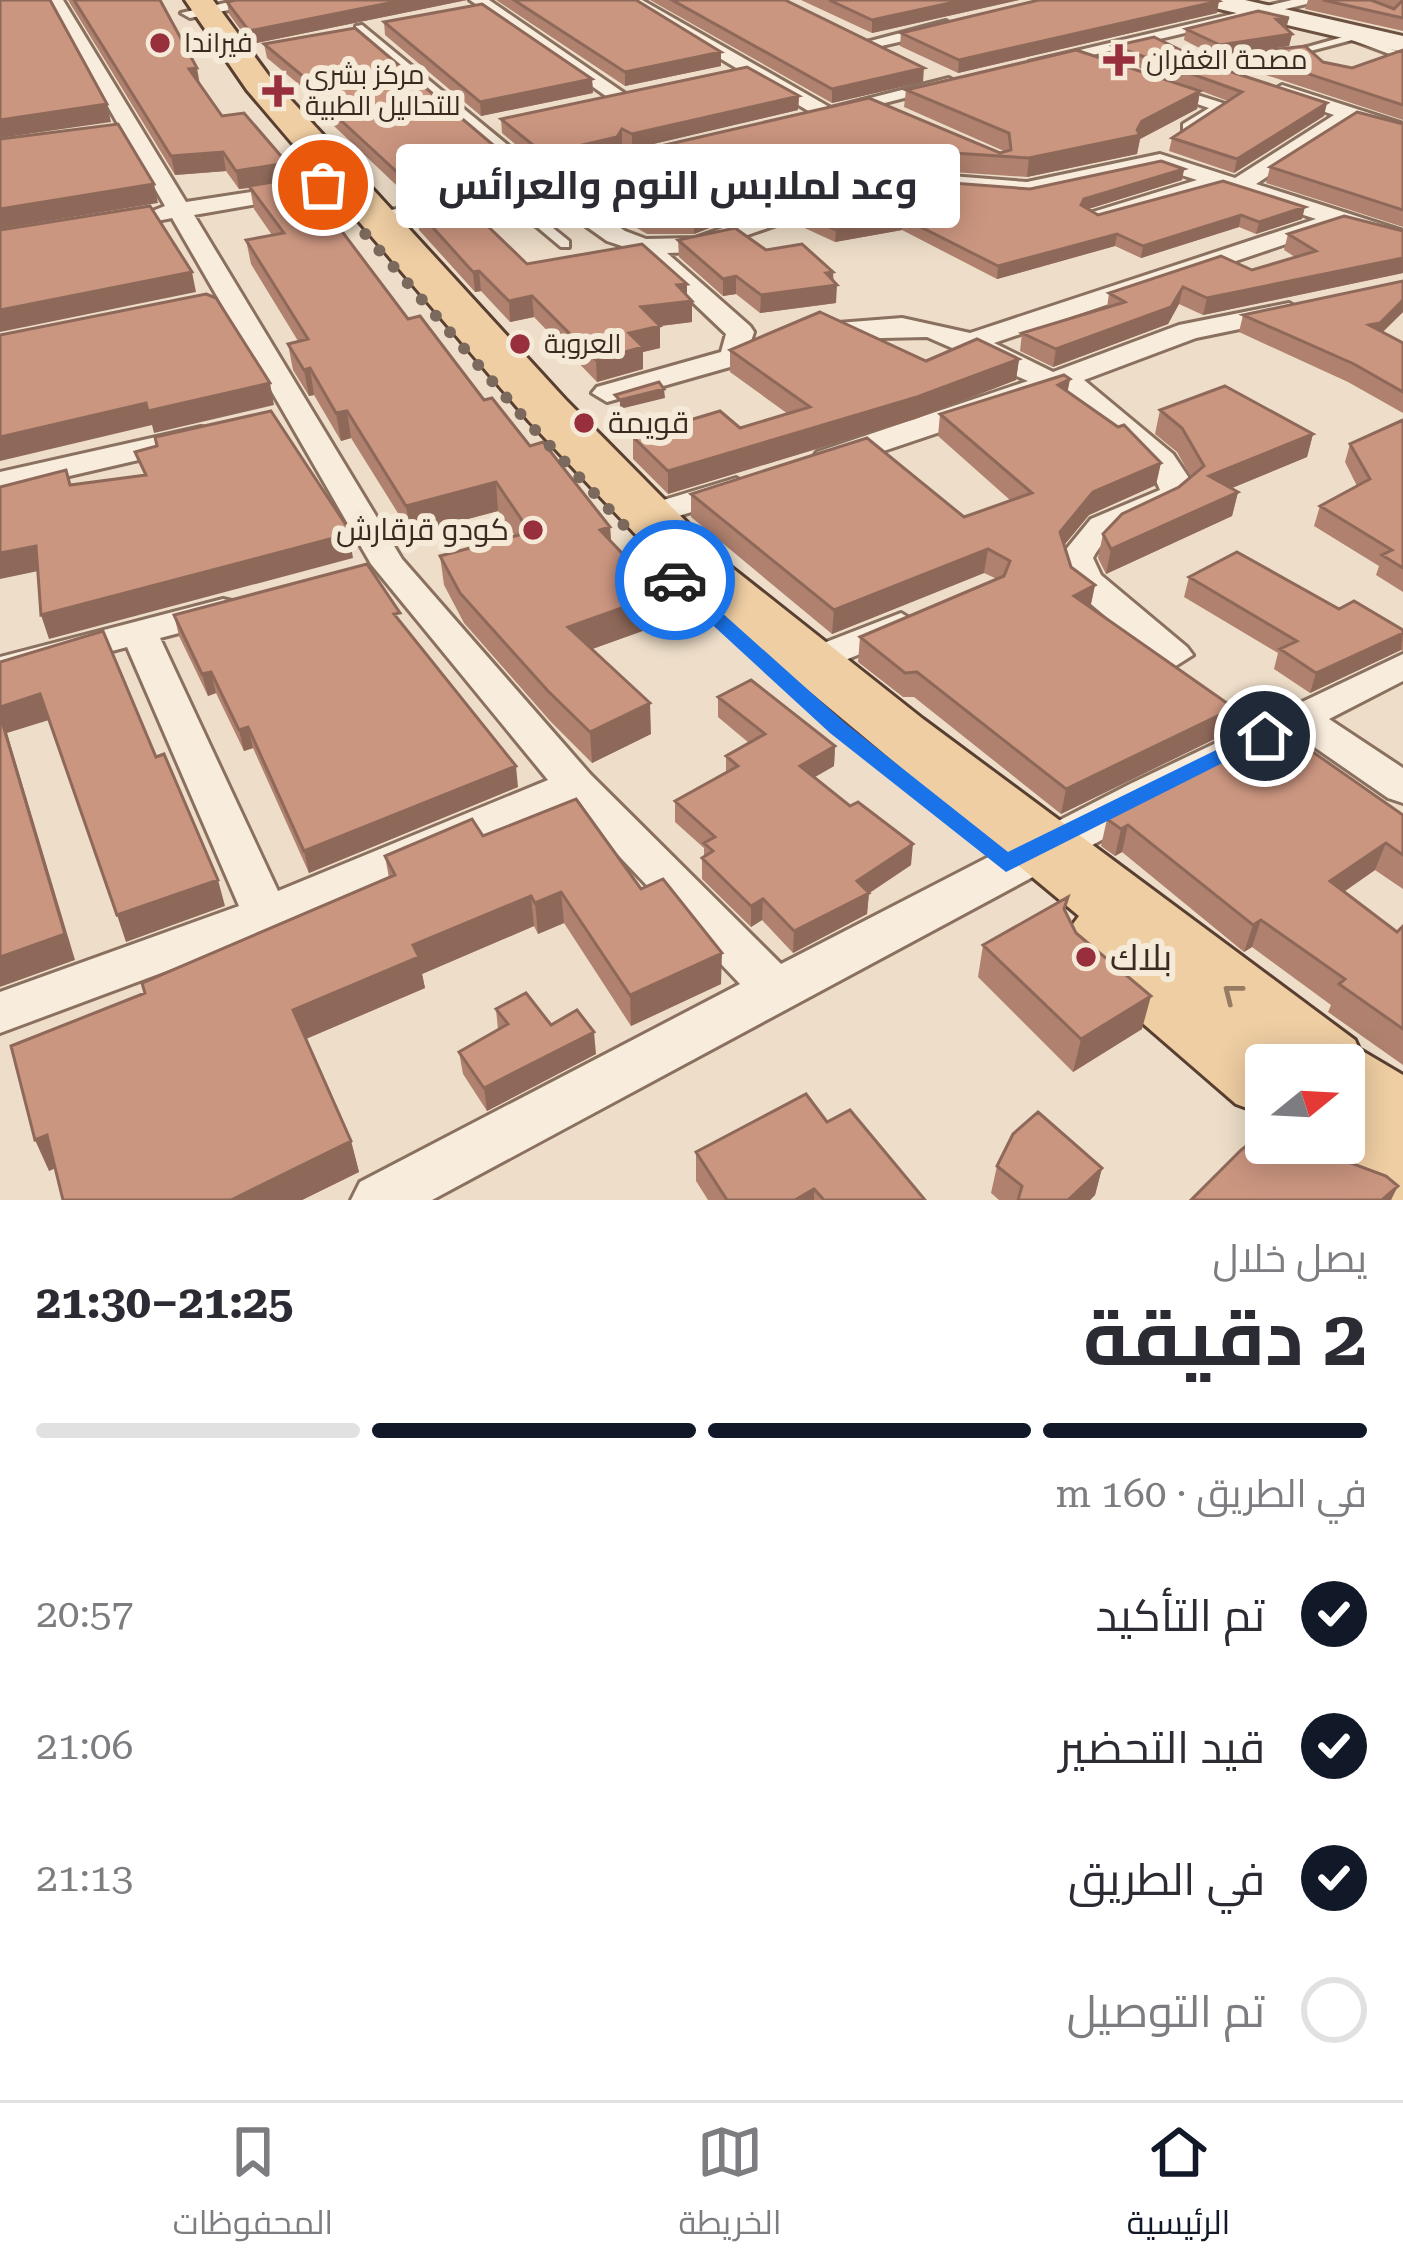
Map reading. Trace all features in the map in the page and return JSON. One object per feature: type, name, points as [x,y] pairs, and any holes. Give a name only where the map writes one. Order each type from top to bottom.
[{"type":"main road","points":[[1210,0],[1345,35],[1403,44]]},
{"type":"main road","points":[[212,21],[238,86],[351,195],[646,516],[710,579],[811,662],[1245,1059]]},
{"type":"main road","points":[[351,195],[607,511],[705,611],[837,728],[1295,1044]]},
{"type":"main road","points":[[1365,1096],[1403,1126]]},
{"type":"main road","points":[[1365,1155],[1403,1184]]},
{"type":"street","points":[[55,0],[122,131],[178,210],[221,300],[300,414],[388,564],[576,785],[778,992]]},
{"type":"street","points":[[212,21],[269,0]]},
{"type":"street","points":[[630,0],[829,115]]},
{"type":"street","points":[[1012,68],[1316,0]]},
{"type":"street","points":[[476,6],[620,98]]},
{"type":"street","points":[[868,44],[975,20]]},
{"type":"street","points":[[362,30],[548,183],[566,203],[616,236],[644,247],[740,332],[742,340],[734,357],[607,394]]},
{"type":"street","points":[[847,34],[910,63]]},
{"type":"street","points":[[1151,36],[1205,64],[1403,130]]},
{"type":"street","points":[[1071,55],[1218,104],[1226,111],[1149,148],[1160,161]]},
{"type":"street","points":[[708,79],[748,70]]},
{"type":"street","points":[[789,124],[952,78]]},
{"type":"street","points":[[596,102],[643,93]]},
{"type":"street","points":[[869,104],[912,123]]},
{"type":"street","points":[[1095,215],[1228,184],[1349,114]]},
{"type":"street","points":[[480,127],[503,122]]},
{"type":"street","points":[[139,217],[351,195],[503,193],[730,139]]},
{"type":"street","points":[[644,247],[698,245],[785,214],[938,182],[1012,190],[1160,161],[1403,239]]},
{"type":"street","points":[[969,342],[1339,219]]},
{"type":"street","points":[[646,516],[1060,382],[1189,332],[1329,302]]},
{"type":"street","points":[[838,332],[913,323],[938,327],[1060,382],[1162,461],[1179,488],[1172,496],[1098,529],[1082,541],[1076,558],[1085,580],[1174,656]]},
{"type":"street","points":[[0,482],[300,414]]},
{"type":"street","points":[[343,576],[388,564]]},
{"type":"street","points":[[0,669],[253,602]]},
{"type":"street","points":[[811,662],[932,611]]},
{"type":"street","points":[[140,633],[266,915]]},
{"type":"street","points":[[379,1200],[778,992],[1024,854],[1403,666]]},
{"type":"street","points":[[1300,718],[1403,788]]},
{"type":"street","points":[[0,1013],[266,915],[576,785]]},
{"type":"lane","points":[[1205,64],[1304,51],[1345,35],[1403,56]]},
{"type":"lane","points":[[503,193],[565,244]]},
{"type":"building","points":[[0,0],[50,0],[107,104],[0,120]]},
{"type":"building","points":[[74,0],[160,0],[197,68],[189,69],[222,116],[244,113],[287,163],[236,171],[223,152],[171,156]]},
{"type":"building","points":[[404,0],[249,31],[227,2]]},
{"type":"building","points":[[514,0],[636,0],[721,52],[625,72]]},
{"type":"building","points":[[672,0],[785,0],[924,68],[832,89]]},
{"type":"building","points":[[829,0],[964,0],[872,20]]},
{"type":"building","points":[[1039,0],[1219,1],[959,60],[901,33]]},
{"type":"building","points":[[1323,0],[1371,0],[1394,9],[1403,0],[1403,18]]},
{"type":"building","points":[[482,4],[592,79],[480,102],[384,22]]},
{"type":"building","points":[[1258,11],[1289,18],[1276,19],[1292,34],[1220,45],[1186,29]]},
{"type":"building","points":[[355,28],[512,161],[410,184],[333,113],[304,77],[264,44]]},
{"type":"building","points":[[1154,37],[1213,66],[1327,103],[1237,159],[1172,138],[1242,92],[1114,46]]},
{"type":"building","points":[[1305,46],[1323,62],[1352,68],[1403,50],[1403,105],[1245,53]]},
{"type":"building","points":[[1076,50],[1200,91],[1142,121],[1137,130],[1140,135],[1029,158],[939,152],[764,189],[665,145],[869,98],[1000,153],[1011,150],[1009,133],[906,90]]},
{"type":"building","points":[[747,67],[799,96],[632,134],[622,129],[617,137],[544,154],[501,119]]},
{"type":"building","points":[[1357,112],[1403,124],[1403,210],[1270,167]]},
{"type":"building","points":[[118,124],[154,184],[0,209],[0,139]]},
{"type":"building","points":[[635,155],[712,211],[694,217],[646,218],[566,171]]},
{"type":"building","points":[[1161,161],[1184,169],[1084,199],[1081,205],[1098,215],[1223,181],[1305,207],[1259,222],[1241,215],[1143,246],[1117,234],[998,266],[903,218],[836,230],[796,212],[939,182],[1030,189]]},
{"type":"building","points":[[301,177],[408,319],[420,316],[484,400],[492,398],[530,446],[543,442],[610,527],[600,530],[661,594],[568,627],[650,703],[590,732],[460,593],[440,556],[530,532],[496,482],[406,506],[347,411],[336,413],[310,368],[304,370],[288,344],[308,339],[246,240],[284,233],[249,186]]},
{"type":"building","points":[[499,183],[516,197],[470,209],[527,264],[642,244],[687,284],[677,285],[692,301],[641,307],[660,326],[629,333],[643,347],[596,360],[532,296],[509,301],[479,271],[473,272],[417,210],[434,207],[426,198]]},
{"type":"building","points":[[150,206],[192,272],[0,310],[0,230]]},
{"type":"building","points":[[1344,216],[1403,231],[1403,258],[1207,298],[1183,287],[1171,307],[1056,349],[1022,333],[1125,302],[1109,293],[1221,256],[1252,270],[1316,251],[1288,234]]},
{"type":"building","points":[[735,228],[766,250],[802,244],[833,272],[826,273],[837,285],[761,295],[736,276],[723,279],[678,240]]},
{"type":"building","points":[[1403,281],[1403,300],[1380,323],[1369,325],[1403,343],[1403,392],[1354,364],[1243,315]]},
{"type":"building","points":[[206,294],[216,298],[270,383],[148,411],[146,403],[0,437],[0,335]]},
{"type":"building","points":[[820,312],[926,361],[977,339],[1019,359],[917,397],[668,471],[633,437],[720,411],[740,428],[810,407],[730,350]]},
{"type":"building","points":[[1064,375],[1070,379],[1058,385],[1118,427],[1124,425],[1161,463],[1093,492],[1060,532],[1071,567],[1095,585],[1074,596],[1234,708],[1066,789],[917,672],[905,673],[860,637],[1004,576],[1010,561],[988,549],[834,610],[691,494],[867,438],[964,517],[1032,493],[940,414]]},
{"type":"building","points":[[659,382],[664,389],[620,400],[615,395]]},
{"type":"building","points":[[1225,386],[1313,434],[1209,476],[1238,492],[1111,549],[1103,534],[1122,514],[1179,487],[1204,466],[1182,428],[1160,410]]},
{"type":"building","points":[[271,411],[349,534],[41,615],[36,546],[0,553],[0,487],[66,470],[70,485],[146,475],[135,452],[157,446],[155,437]]},
{"type":"building","points":[[1403,420],[1403,568],[1382,555],[1392,550],[1320,506],[1370,479],[1350,444]]},
{"type":"building","points":[[1237,552],[1339,609],[1354,601],[1403,633],[1316,673],[1280,649],[1297,641],[1189,577]]},
{"type":"building","points":[[367,564],[400,613],[394,614],[516,766],[304,851],[248,727],[239,730],[211,672],[202,674],[174,615]]},
{"type":"building","points":[[103,631],[156,757],[164,754],[218,880],[117,915],[40,694],[0,707],[0,662]]},
{"type":"building","points":[[751,680],[835,746],[800,766],[850,806],[858,802],[913,844],[857,881],[869,893],[794,931],[763,899],[751,906],[702,858],[713,851],[704,843],[715,837],[675,801],[738,766],[726,756],[765,734],[718,697]]},
{"type":"building","points":[[0,715],[65,934],[0,957]]},
{"type":"building","points":[[1269,733],[1290,748],[1300,743],[1403,815],[1403,855],[1386,843],[1330,881],[1397,932],[1403,926],[1403,1029],[1339,984],[1345,979],[1261,920],[1253,925],[1128,825],[1121,829],[1107,819]]},
{"type":"building","points":[[576,799],[641,889],[663,879],[722,953],[630,995],[561,892],[535,903],[531,896],[413,945],[419,957],[293,1010],[351,1141],[231,1200],[63,1200],[47,1135],[35,1140],[11,1046],[145,993],[142,983],[395,875],[385,856],[472,819],[483,836]]},
{"type":"building","points":[[1068,897],[1064,909],[1076,933],[1151,996],[1081,1039],[983,945]]},
{"type":"building","points":[[526,993],[551,1025],[577,1010],[594,1032],[484,1088],[459,1052],[508,1024],[496,1009]]},
{"type":"building","points":[[806,1094],[827,1122],[850,1110],[925,1200],[824,1200],[814,1189],[795,1200],[727,1200],[696,1152]]},
{"type":"building","points":[[1038,1112],[1102,1168],[1068,1200],[1018,1200],[1022,1186],[997,1166],[1013,1134]]},
{"type":"building","points":[[1245,1147],[1245,1164],[1354,1164],[1386,1176],[1398,1186],[1382,1200],[1191,1200]]},
{"type":"way so far","points":[[323,185],[621,527],[675,580]]},
{"type":"place","name":"فيراندا","points":[[160,43]]},
{"type":"place","name":"مصحة الغفران","points":[[1119,60]]},
{"type":"place","name":"مركز بشرى للتحاليل الطبية","points":[[278,91]]},
{"type":"place","name":"وعد لملابس النوم والعرائس","points":[[323,185]]},
{"type":"place","name":"العروبة","points":[[520,344]]},
{"type":"place","name":"قويمة","points":[[584,423]]},
{"type":"place","name":"كودو قرقارش","points":[[533,530]]},
{"type":"place","name":"بلاك","points":[[1086,957]]},
{"type":"route","points":[[675,580],[722,628],[837,728],[1006,863],[1265,736]]}]
